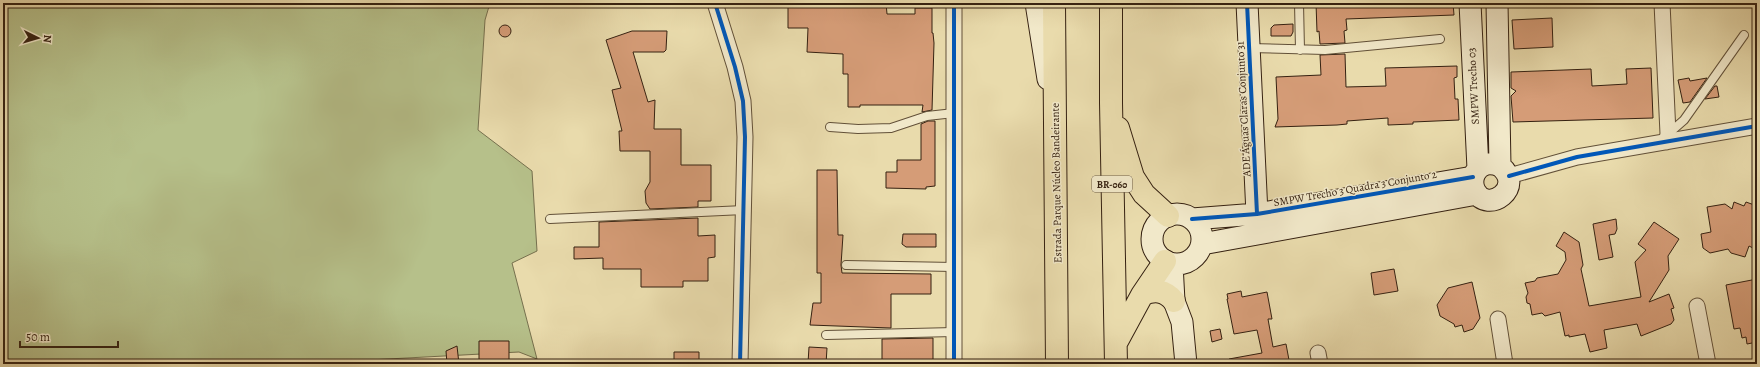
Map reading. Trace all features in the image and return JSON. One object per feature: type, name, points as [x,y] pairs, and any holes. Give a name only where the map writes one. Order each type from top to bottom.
[{"type":"highway","name":"Estrada Parque Núcleo Bandeirante","points":[[1054,3],[1057,364]]},
{"type":"highway","name":"BR-060","points":[[1111,3],[1111,103],[1116,354]]},
{"type":"highway","points":[[1111,103],[1133,177],[1144,194],[1168,216]]},
{"type":"highway","points":[[1116,354],[1142,295],[1175,262]]},
{"type":"highway","points":[[1142,295],[1148,292],[1159,291],[1165,293],[1174,301]]},
{"type":"street","points":[[715,3],[735,67],[743,102],[745,137],[740,364]]},
{"type":"street","points":[[954,3],[954,364]]},
{"type":"street","points":[[1036,3],[1055,121]]},
{"type":"street","name":"ADE Águas Claras Conjunto 31","points":[[1247,3],[1257,214]]},
{"type":"street","name":"SMPW Trecho 03","points":[[1470,3],[1476,180]]},
{"type":"street","points":[[1497,3],[1498,60],[1504,171],[1508,190],[1503,196],[1490,200],[1483,199],[1476,180],[1484,164],[1492,163],[1504,171],[1667,138],[1757,126]]},
{"type":"street","points":[[1662,3],[1667,138]]},
{"type":"street","points":[[1472,60],[1498,60]]},
{"type":"street","points":[[1202,244],[1476,180]]},
{"type":"street","name":"SMPW Trecho 3 Quadra 3 Conjunto 2","points":[[1168,216],[1180,214],[1192,219],[1257,214],[1476,180]]},
{"type":"street","points":[[1168,216],[1156,224],[1152,237],[1155,251],[1175,262],[1194,258],[1202,244],[1200,230],[1192,219]]},
{"type":"street","points":[[1175,262],[1174,301],[1182,322],[1186,364]]},
{"type":"street","points":[[1175,262],[1187,302],[1182,322]]},
{"type":"street","points":[[1697,306],[1708,364]]},
{"type":"street","points":[[1498,319],[1505,364]]},
{"type":"lane","points":[[1299,3],[1300,50]]},
{"type":"lane","points":[[1667,138],[1684,120],[1744,34]]},
{"type":"lane","points":[[1249,48],[1325,50],[1440,39]]},
{"type":"lane","points":[[830,127],[858,129],[891,128],[927,116],[954,113]]},
{"type":"lane","points":[[550,219],[744,210]]},
{"type":"lane","points":[[846,265],[954,267]]},
{"type":"lane","points":[[826,335],[954,332]]},
{"type":"green space","points":[[3,3],[490,3],[485,20],[478,130],[532,171],[537,251],[512,263],[537,359],[519,352],[369,360],[360,364],[3,364]]},
{"type":"building","points":[[788,3],[886,3],[887,14],[915,14],[915,8],[932,8],[932,33],[934,43],[932,110],[922,112],[923,105],[860,105],[860,107],[848,107],[848,74],[843,74],[843,54],[807,52],[808,28],[788,28]]},
{"type":"building","points":[[1316,3],[1453,3],[1454,15],[1346,19],[1347,30],[1344,31],[1345,43],[1320,44],[1319,31],[1317,32]]},
{"type":"building","points":[[1552,18],[1553,47],[1514,49],[1512,20]]},
{"type":"building","points":[[1293,24],[1293,32],[1291,36],[1271,36],[1271,28],[1274,25]]},
{"type":"building","points":[[503,25],[507,25],[511,31],[507,37],[503,37],[499,33],[499,29]]},
{"type":"building","points":[[632,31],[667,31],[666,50],[664,52],[633,52],[648,102],[655,100],[654,129],[681,129],[681,165],[711,165],[711,201],[698,201],[698,207],[650,209],[646,203],[645,191],[650,182],[650,151],[620,151],[619,131],[622,131],[612,90],[621,88],[606,40]]},
{"type":"building","points":[[1345,54],[1346,87],[1386,86],[1385,68],[1457,66],[1457,77],[1454,78],[1455,99],[1458,99],[1459,120],[1413,122],[1413,124],[1388,125],[1388,118],[1347,121],[1347,124],[1337,125],[1275,127],[1278,119],[1276,77],[1321,75],[1320,55]]},
{"type":"building","points":[[1651,68],[1653,118],[1513,122],[1511,96],[1516,91],[1511,88],[1511,72],[1591,69],[1592,86],[1627,84],[1626,69]]},
{"type":"building","points":[[1689,78],[1690,81],[1707,78],[1690,102],[1683,103],[1678,80]]},
{"type":"building","points":[[1715,86],[1717,86],[1719,97],[1705,99]]},
{"type":"building","points":[[928,121],[935,121],[935,186],[926,187],[926,189],[886,188],[886,172],[897,172],[897,160],[921,160],[921,124]]},
{"type":"building","points":[[817,170],[837,170],[838,235],[843,235],[841,265],[842,273],[931,274],[931,294],[891,294],[891,328],[810,325],[813,303],[821,303],[821,273],[817,273]]},
{"type":"building","points":[[1734,202],[1744,206],[1746,202],[1757,206],[1757,236],[1753,248],[1749,246],[1745,257],[1731,253],[1728,249],[1710,253],[1703,248],[1701,234],[1711,232],[1707,207],[1725,204],[1732,209]]},
{"type":"building","points":[[698,218],[698,236],[715,235],[715,257],[708,258],[708,281],[683,281],[683,287],[641,287],[641,269],[603,269],[603,258],[574,259],[574,247],[599,247],[599,222]]},
{"type":"building","points":[[1616,219],[1617,229],[1615,234],[1609,235],[1613,257],[1599,260],[1593,224]]},
{"type":"building","points":[[1654,222],[1679,239],[1668,256],[1669,270],[1649,302],[1669,294],[1674,308],[1671,309],[1674,320],[1671,324],[1641,336],[1637,324],[1604,330],[1607,348],[1590,352],[1585,334],[1569,337],[1569,335],[1565,336],[1560,312],[1545,316],[1542,313],[1532,315],[1530,304],[1527,303],[1526,297],[1528,293],[1525,283],[1535,281],[1537,278],[1558,274],[1566,260],[1565,252],[1556,246],[1564,232],[1579,242],[1583,265],[1581,269],[1589,306],[1641,297],[1635,262],[1646,250],[1638,244]]},
{"type":"building","points":[[903,234],[936,234],[936,247],[906,247],[902,244]]},
{"type":"building","points":[[1394,269],[1398,291],[1374,295],[1371,273]]},
{"type":"building","points":[[1757,279],[1757,342],[1747,344],[1746,337],[1742,338],[1740,328],[1734,329],[1726,285]]},
{"type":"building","points":[[1472,282],[1480,318],[1473,329],[1464,332],[1462,325],[1455,327],[1454,324],[1440,316],[1437,305],[1448,288]]},
{"type":"building","points":[[1241,291],[1242,297],[1267,292],[1272,319],[1268,319],[1273,347],[1286,344],[1289,360],[1280,362],[1281,364],[1229,364],[1229,359],[1262,353],[1257,330],[1234,334],[1227,294]]},
{"type":"building","points":[[1220,329],[1222,339],[1212,342],[1210,331]]},
{"type":"building","points":[[933,338],[933,361],[882,363],[882,339]]},
{"type":"building","points":[[479,341],[509,341],[509,364],[479,364]]},
{"type":"building","points":[[457,346],[459,364],[447,364],[446,351]]},
{"type":"building","points":[[809,347],[827,348],[826,364],[808,363]]},
{"type":"building","points":[[674,352],[699,352],[699,364],[674,364]]},
{"type":"cycle path","points":[[715,3],[735,67],[743,101],[745,137],[740,364]]},
{"type":"cycle path","points":[[954,3],[954,364]]},
{"type":"cycle path","points":[[1247,3],[1257,214]]},
{"type":"cycle path","points":[[1509,176],[1577,157],[1757,126]]},
{"type":"cycle path","points":[[1192,219],[1257,214],[1473,177]]}]
